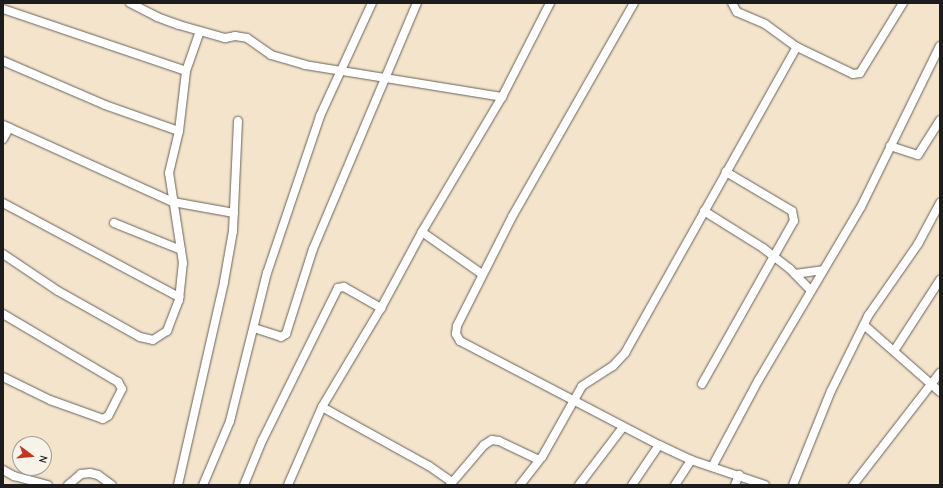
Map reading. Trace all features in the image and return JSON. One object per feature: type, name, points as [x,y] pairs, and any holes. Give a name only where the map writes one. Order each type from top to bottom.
[{"type":"street","points":[[130,3],[157,17],[200,31],[225,38],[235,36],[247,38],[276,57],[340,70],[502,97]]},
{"type":"street","points":[[203,485],[230,421],[267,273],[320,116],[372,3]]},
{"type":"street","points":[[254,328],[281,337],[286,334],[304,274],[417,3]]},
{"type":"street","points":[[288,485],[322,406],[381,308],[422,232],[502,97],[550,3]]},
{"type":"street","points":[[634,3],[597,71],[532,181],[482,274],[457,326],[456,334],[460,341],[574,402],[659,445],[690,460],[739,475],[765,485]]},
{"type":"street","points":[[732,3],[737,12],[765,24],[797,47],[853,74],[860,73],[903,3]]},
{"type":"street","points":[[3,10],[186,71]]},
{"type":"street","points":[[3,254],[58,291],[140,337],[153,340],[167,331],[179,297],[183,263],[169,173],[179,131],[186,71],[200,31]]},
{"type":"street","points":[[712,467],[823,270],[861,207],[940,46]]},
{"type":"street","points":[[520,485],[539,460],[582,386],[613,366],[625,353],[797,47]]},
{"type":"street","points":[[3,61],[105,105],[179,131]]},
{"type":"street","points":[[890,146],[918,155],[925,147],[940,120]]},
{"type":"street","points":[[178,485],[224,282],[234,213],[238,121]]},
{"type":"street","points":[[3,139],[6,126],[173,202],[234,213]]},
{"type":"street","points":[[702,384],[794,221],[795,214],[726,172]]},
{"type":"street","points":[[3,203],[179,297]]},
{"type":"street","points":[[793,485],[831,391],[864,325],[918,244],[940,203]]},
{"type":"street","points":[[704,211],[774,256],[795,274],[811,291]]},
{"type":"street","points":[[114,223],[181,250]]},
{"type":"street","points":[[422,232],[482,274]]},
{"type":"street","points":[[795,274],[823,270]]},
{"type":"street","points":[[894,351],[940,280]]},
{"type":"street","points":[[244,485],[262,441],[338,288],[344,287],[381,308]]},
{"type":"street","points":[[3,314],[118,382],[122,389],[108,416],[103,419],[50,400],[3,377]]},
{"type":"street","points":[[864,325],[940,392]]},
{"type":"street","points":[[853,485],[940,373]]},
{"type":"street","points":[[322,406],[429,466],[451,484],[484,445],[492,440],[539,460]]},
{"type":"street","points":[[579,485],[623,426]]},
{"type":"street","points":[[632,485],[659,445]]},
{"type":"street","points":[[675,485],[690,460]]},
{"type":"street","points":[[3,470],[14,476],[48,485]]},
{"type":"street","points":[[68,485],[81,474],[90,473],[98,475],[112,485]]},
{"type":"street","points":[[735,485],[739,475]]}]
